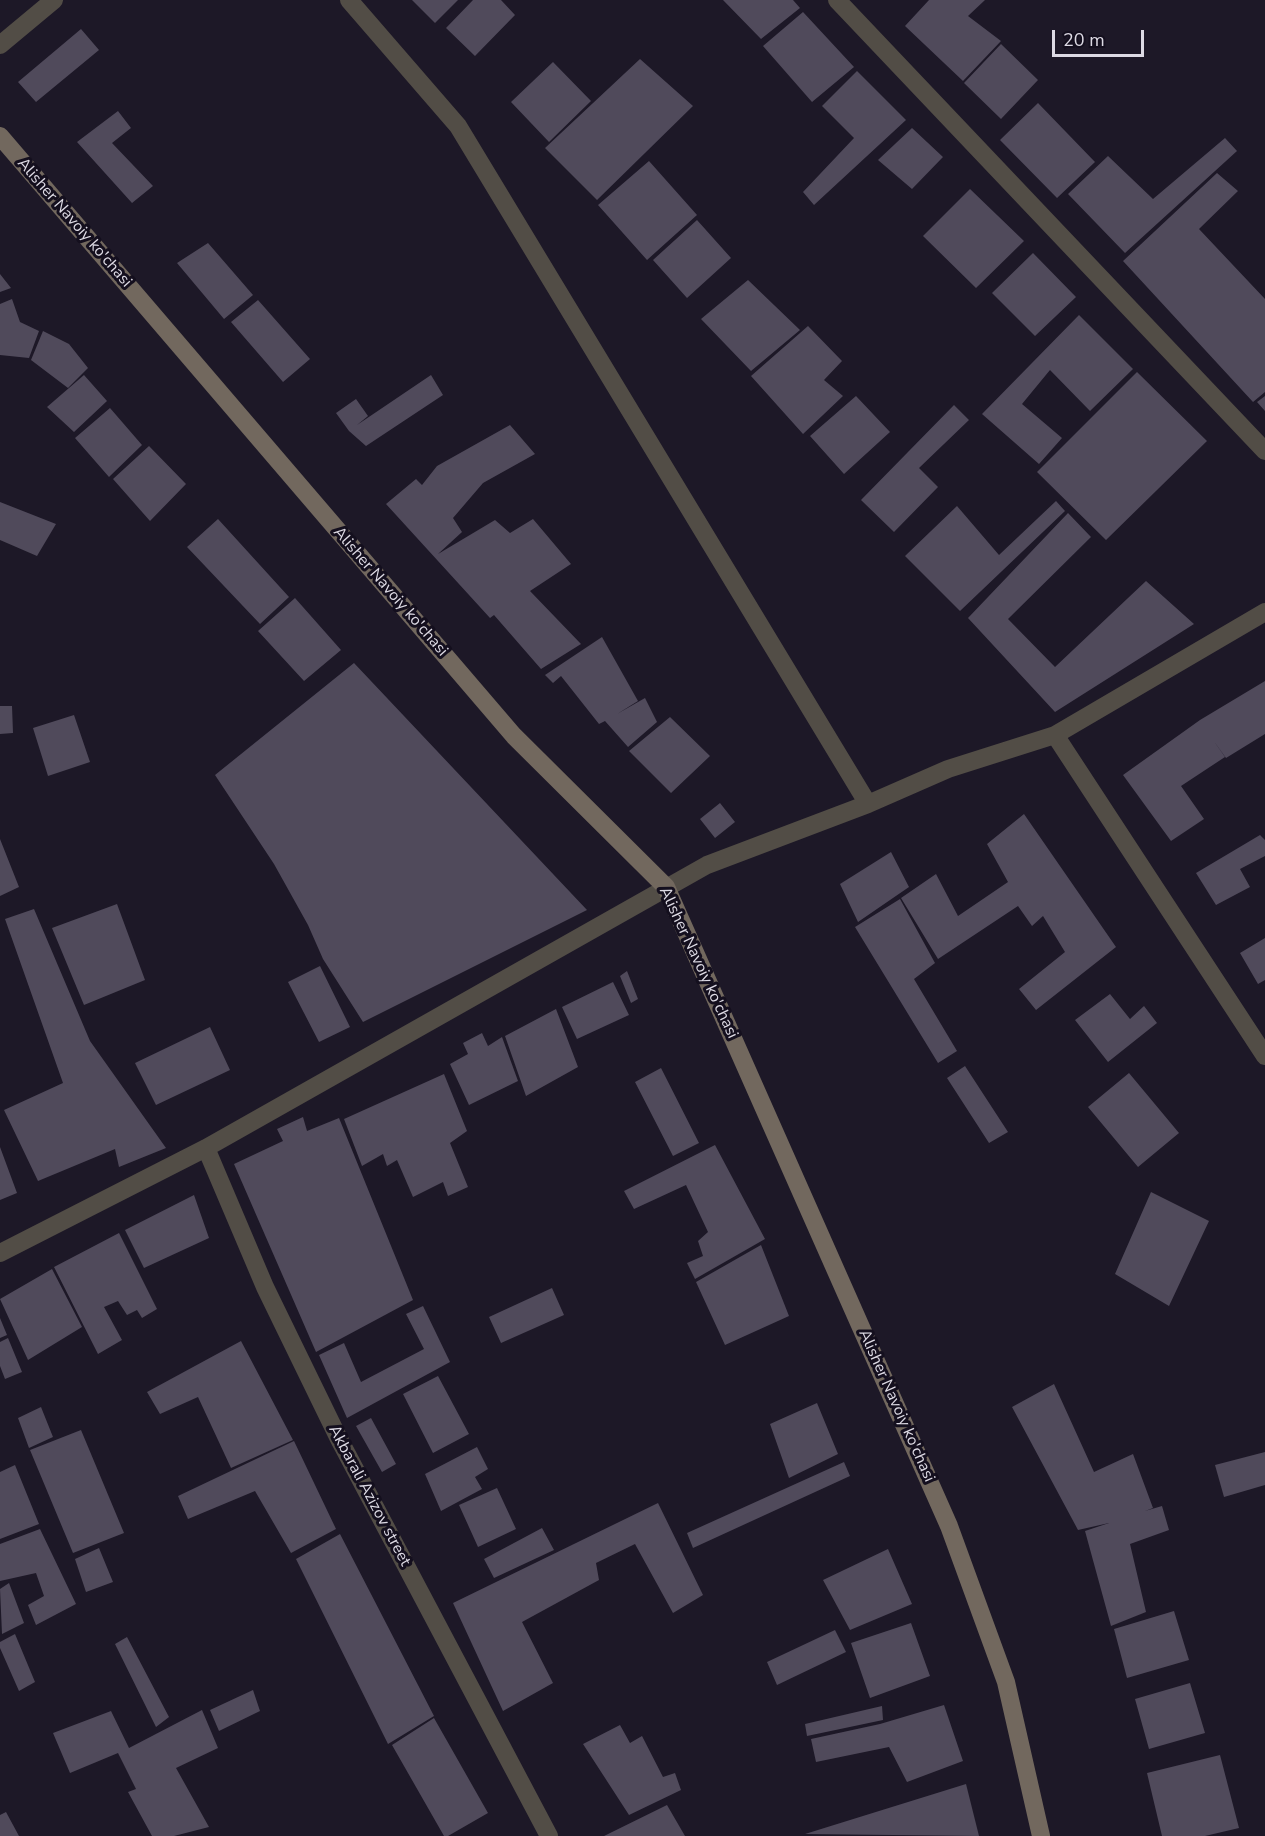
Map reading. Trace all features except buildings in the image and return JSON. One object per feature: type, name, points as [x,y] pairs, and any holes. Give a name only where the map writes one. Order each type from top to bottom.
[{"type":"street","points":[[0,45],[54,0]]},
{"type":"street","points":[[349,0],[458,126],[868,804]]},
{"type":"street","points":[[837,0],[1265,451]]},
{"type":"street","name":"Alisher Navoiy ko'chasi","points":[[0,136],[514,736],[666,888],[949,1526],[1006,1682],[1041,1836]]},
{"type":"street","points":[[0,1253],[206,1148],[707,865],[868,804],[948,769],[1055,735],[1265,612]]},
{"type":"street","points":[[1055,735],[1265,1056]]},
{"type":"street","name":"Akbarali Azizov street","points":[[206,1148],[265,1287],[339,1439],[549,1836]]}]
